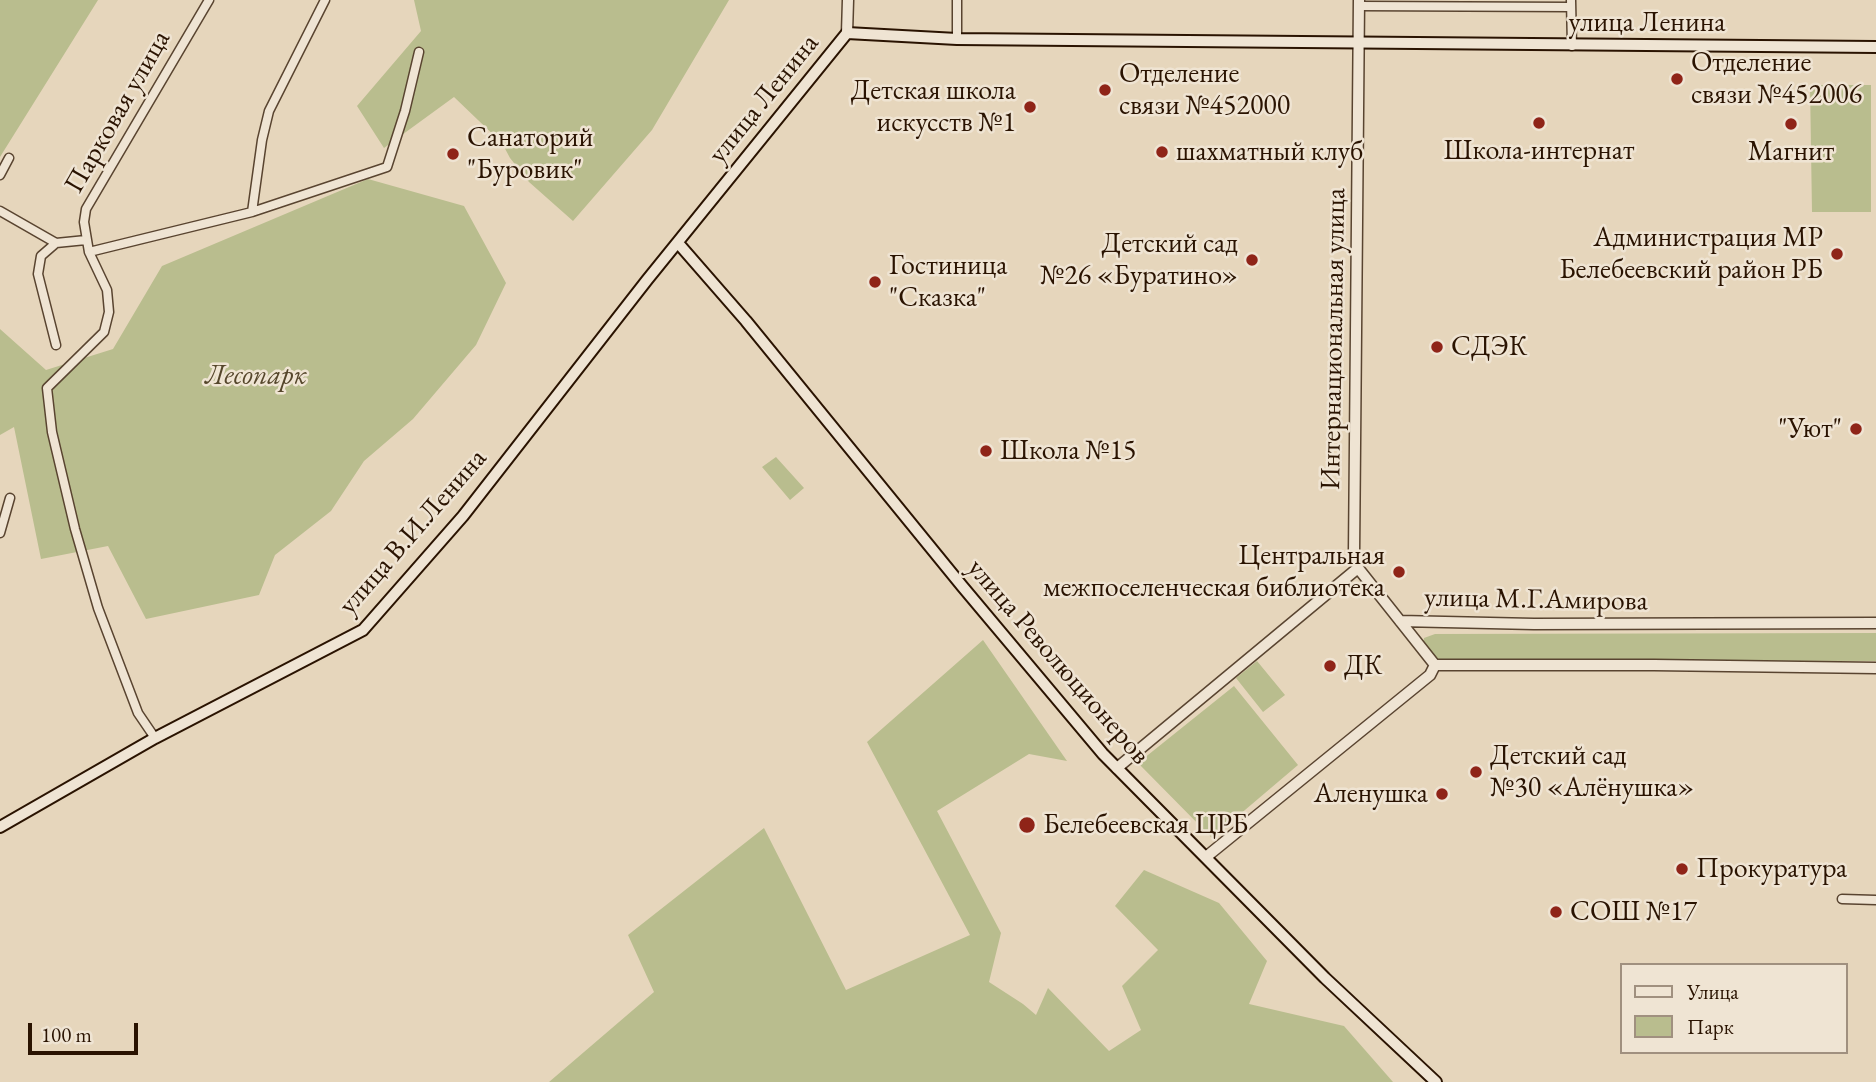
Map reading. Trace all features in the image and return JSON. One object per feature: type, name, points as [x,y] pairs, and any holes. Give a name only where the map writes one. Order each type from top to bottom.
[{"type":"main road","name":"улица Ленина","points":[[678,243],[847,33],[957,39],[1876,47]]},
{"type":"main road","name":"улица В.И.Ленина","points":[[0,827],[155,738],[363,630],[463,516],[678,243]]},
{"type":"main road","name":"улица Революционеров","points":[[678,243],[746,321],[962,586],[1117,768],[1325,978],[1436,1082]]},
{"type":"street","name":"Парковая улица","points":[[155,738],[138,713],[98,608],[75,529],[52,432],[47,388],[104,332],[109,312],[107,290],[86,240],[86,209],[209,0]]},
{"type":"street","points":[[252,212],[269,111],[325,0]]},
{"type":"street","points":[[847,33],[848,0]]},
{"type":"street","points":[[957,0],[957,39]]},
{"type":"street","points":[[1359,3],[1571,4],[1572,46]]},
{"type":"street","name":"Интернациональная улица","points":[[1358,568],[1354,554],[1359,3]]},
{"type":"street","points":[[89,252],[252,212],[387,167],[405,111],[419,52]]},
{"type":"street","points":[[0,175],[9,159]]},
{"type":"street","points":[[0,211],[56,243]]},
{"type":"street","points":[[56,345],[37,274],[41,256],[56,243],[86,240]]},
{"type":"street","points":[[0,533],[10,498]]},
{"type":"street","points":[[1117,768],[1358,568],[1399,621]]},
{"type":"street","name":"улица М.Г.Амирова","points":[[1399,621],[1510,624],[1876,623]]},
{"type":"street","name":"улица М.Г.Амирова","points":[[1399,621],[1435,665]]},
{"type":"street","points":[[1206,857],[1430,675],[1435,665],[1654,664],[1876,668]]},
{"type":"street","points":[[1842,899],[1876,900]]},
{"type":"green space","points":[[0,0],[98,0],[0,157]]},
{"type":"green space","points":[[414,0],[729,0],[652,130],[573,221],[529,182],[502,143],[454,97],[384,148],[357,106],[421,31]]},
{"type":"green space","points":[[1810,85],[1871,85],[1871,212],[1812,212]]},
{"type":"green space","name":"Лесопарк","points":[[368,179],[464,206],[506,283],[476,345],[413,419],[364,461],[331,511],[275,555],[259,595],[146,619],[108,546],[41,559],[14,427],[0,435],[0,329],[46,370],[113,349],[162,266]]},
{"type":"green space","points":[[776,457],[804,488],[790,500],[762,467]]},
{"type":"green space","points":[[1876,633],[1876,661],[1434,660],[1423,650],[1424,638],[1435,634]]},
{"type":"green space","points":[[983,640],[1067,761],[1029,754],[937,811],[1001,933],[989,982],[1036,1015],[1048,988],[1109,1051],[1141,1030],[1122,986],[1158,950],[1115,906],[1144,870],[1219,903],[1267,961],[1249,1004],[1344,1026],[1393,1082],[549,1082],[654,992],[628,935],[764,828],[846,990],[970,935],[867,742]]},
{"type":"green space","points":[[1257,661],[1285,695],[1263,712],[1236,678]]},
{"type":"green space","points":[[1234,686],[1298,765],[1212,838],[1138,763]]},
{"type":"place","name":"Отделение связи №452006","points":[[1677,79]]},
{"type":"place","name":"Отделение связи №452000","points":[[1105,90]]},
{"type":"place","name":"Детская школа искусств №1","points":[[1030,107]]},
{"type":"place","name":"Школа-интернат","points":[[1539,123]]},
{"type":"place","name":"Магнит","points":[[1791,124]]},
{"type":"place","name":"шахматный клуб","points":[[1162,152]]},
{"type":"place","name":"Санаторий \"Буровик\"","points":[[453,154]]},
{"type":"place","name":"Администрация МР Белебеевский район РБ","points":[[1837,254]]},
{"type":"place","name":"Детский сад №26 «Буратино»","points":[[1252,260]]},
{"type":"place","name":"Гостиница \"Сказка\"","points":[[875,282]]},
{"type":"place","name":"СДЭК","points":[[1437,347]]},
{"type":"place","name":"\"Уют\"","points":[[1856,429]]},
{"type":"place","name":"Школа №15","points":[[986,451]]},
{"type":"place","name":"Центральная межпоселенческая библиотека","points":[[1399,572]]},
{"type":"place","name":"ДК","points":[[1330,666]]},
{"type":"place","name":"Детский сад №30 «Алёнушка»","points":[[1476,772]]},
{"type":"place","name":"Аленушка","points":[[1442,794]]},
{"type":"place","name":"Белебеевская ЦРБ","points":[[1027,825]]},
{"type":"place","name":"Прокуратура","points":[[1682,869]]},
{"type":"place","name":"СОШ №17","points":[[1556,912]]}]
